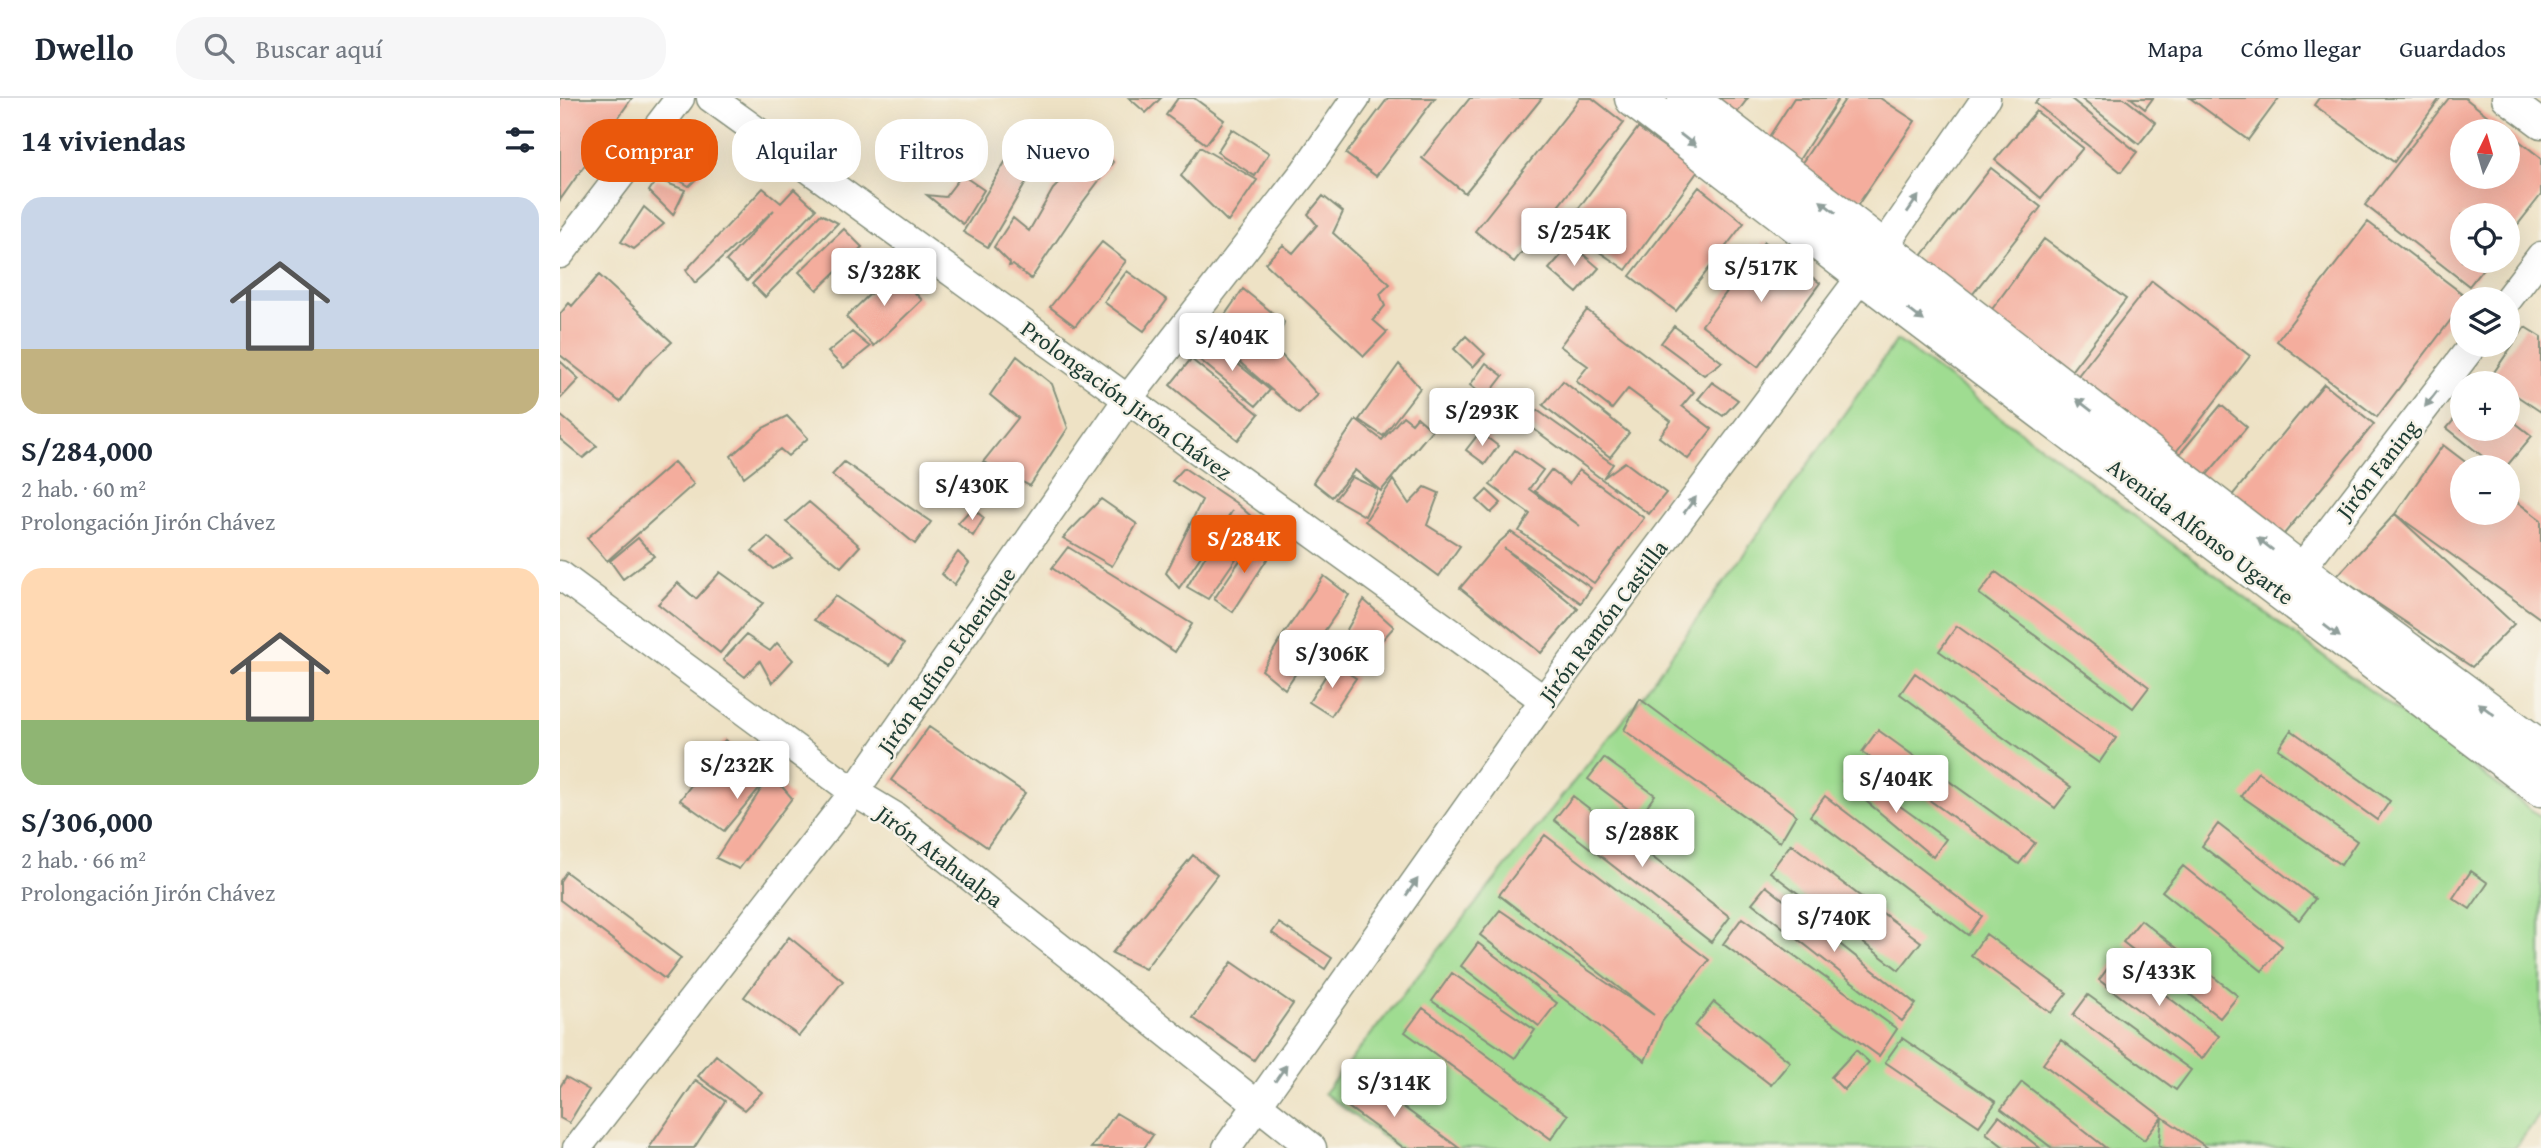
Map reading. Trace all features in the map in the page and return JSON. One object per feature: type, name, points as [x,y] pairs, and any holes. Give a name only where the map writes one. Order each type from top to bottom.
[{"type":"main road","points":[[1634,98],[1872,262]]},
{"type":"main road","points":[[1687,98],[1872,262]]},
{"type":"main road","name":"Avenida Alfonso Ugarte","points":[[1872,262],[2291,582],[2541,788]]},
{"type":"main road","name":"Avenida Alfonso Ugarte","points":[[2291,582],[2541,750]]},
{"type":"street","points":[[560,254],[680,98]]},
{"type":"street","name":"Prolongación Jirón Chávez","points":[[711,98],[1544,700]]},
{"type":"street","name":"Jirón Rufino Echenique","points":[[577,1148],[854,792],[1127,400],[1305,171],[1356,98]]},
{"type":"street","name":"Jirón Ramón Castilla","points":[[1227,1148],[1544,700],[1872,262],[1986,98]]},
{"type":"street","points":[[2506,98],[2541,124]]},
{"type":"street","points":[[2517,287],[2541,256]]},
{"type":"street","name":"Jirón Faning","points":[[2291,582],[2464,357]]},
{"type":"street","name":"Jirón Atahualpa","points":[[560,575],[854,792],[894,816],[1311,1148]]},
{"type":"green space","points":[[1897,340],[2541,817],[2541,1113],[2515,1148],[1398,1148],[1324,1093],[1640,699]]},
{"type":"building","points":[[560,98],[632,98],[617,119],[581,119],[581,170],[560,200]]},
{"type":"building","points":[[1129,98],[1161,98],[1146,113]]},
{"type":"building","points":[[1178,98],[1194,98],[1224,120],[1206,144],[1166,115]]},
{"type":"building","points":[[1388,98],[1435,98],[1376,176],[1346,154]]},
{"type":"building","points":[[1470,98],[1542,98],[1465,193],[1422,158]]},
{"type":"building","points":[[1580,98],[1592,98],[1624,123],[1514,262],[1475,231]]},
{"type":"building","points":[[1714,98],[1748,98],[1736,114]]},
{"type":"building","points":[[1794,98],[1839,98],[1799,160],[1767,140]]},
{"type":"building","points":[[1846,98],[1880,98],[1915,121],[1855,209],[1797,170]]},
{"type":"building","points":[[2040,98],[2070,98],[2137,152],[2121,172],[2035,103]]},
{"type":"building","points":[[2080,98],[2124,98],[2156,123],[2139,144]]},
{"type":"building","points":[[2131,98],[2153,98],[2145,109]]},
{"type":"building","points":[[2190,98],[2279,98],[2248,140]]},
{"type":"building","points":[[2319,98],[2440,98],[2394,162],[2314,105]]},
{"type":"building","points":[[2449,98],[2465,98],[2492,119],[2450,119],[2450,189],[2520,189],[2520,141],[2541,158],[2541,195],[2520,222],[2520,203],[2450,203],[2450,271],[2365,205]]},
{"type":"building","points":[[2036,111],[2083,148],[2041,198],[1995,160]]},
{"type":"building","points":[[1638,128],[1698,171],[1626,270],[1564,228]]},
{"type":"building","points":[[1232,129],[1269,153],[1255,176],[1217,152]]},
{"type":"building","points":[[1200,147],[1257,180],[1228,222],[1181,176]]},
{"type":"building","points":[[1002,167],[1002,182],[1026,182],[988,247],[963,232]]},
{"type":"building","points":[[1991,168],[2041,207],[1968,300],[1918,261]]},
{"type":"building","points":[[655,182],[665,182],[685,190],[673,215],[649,191]]},
{"type":"building","points":[[957,182],[972,182],[984,190],[963,224],[927,195],[945,197]]},
{"type":"building","points":[[1060,182],[1098,182],[1031,279],[1013,265],[1009,266],[1010,263],[994,247],[1013,218],[1029,231],[1053,189]]},
{"type":"building","points":[[1699,187],[1744,223],[1676,311],[1630,276]]},
{"type":"building","points":[[763,188],[781,203],[794,189],[816,209],[747,281],[726,261],[774,210],[695,283],[686,270]]},
{"type":"building","points":[[1323,196],[1343,212],[1333,233],[1390,284],[1380,294],[1385,306],[1373,320],[1387,332],[1364,356],[1265,263],[1283,245],[1293,253],[1317,225],[1308,214]]},
{"type":"building","points":[[644,207],[664,224],[634,249],[621,242]]},
{"type":"building","points":[[821,214],[838,223],[765,297],[752,284]]},
{"type":"building","points":[[2368,222],[2454,287],[2450,287],[2450,321],[2377,417],[2277,341]]},
{"type":"building","points":[[844,229],[862,247],[817,290],[799,272]]},
{"type":"building","points":[[2044,239],[2126,299],[2065,379],[1984,320]]},
{"type":"building","points":[[1102,242],[1126,261],[1075,326],[1050,307]]},
{"type":"building","points":[[1764,242],[1820,283],[1758,367],[1702,325]]},
{"type":"building","points":[[1571,244],[1599,268],[1577,293],[1549,269]]},
{"type":"building","points":[[894,271],[922,300],[874,346],[846,317]]},
{"type":"building","points":[[1127,271],[1167,300],[1144,331],[1104,302]]},
{"type":"building","points":[[2452,273],[2479,273],[2469,286]]},
{"type":"building","points":[[599,275],[672,342],[644,368],[620,402],[560,355],[560,314],[569,303],[572,306]]},
{"type":"building","points":[[2152,281],[2250,356],[2172,457],[2073,382]]},
{"type":"building","points":[[1243,289],[1284,322],[1276,349],[1318,395],[1299,414],[1210,336]]},
{"type":"building","points":[[1587,310],[1694,392],[1682,406],[1712,429],[1688,459],[1659,437],[1671,421],[1628,389],[1612,409],[1576,381],[1588,366],[1560,346]]},
{"type":"building","points":[[1674,326],[1722,362],[1704,375],[1661,343]]},
{"type":"building","points":[[2525,327],[2541,337],[2541,412],[2520,398],[2520,371],[2495,371],[2504,357],[2520,357],[2520,334]]},
{"type":"building","points":[[852,332],[870,347],[844,368],[828,352]]},
{"type":"building","points":[[1466,336],[1485,354],[1473,367],[1454,349]]},
{"type":"building","points":[[1207,339],[1270,390],[1256,406],[1194,355]]},
{"type":"building","points":[[1017,356],[1052,384],[1068,428],[1030,486],[983,462],[1018,418],[990,395]]},
{"type":"building","points":[[1191,359],[1259,414],[1238,440],[1170,385]]},
{"type":"building","points":[[560,361],[579,379],[560,399]]},
{"type":"building","points":[[1486,363],[1503,376],[1486,398],[1470,385]]},
{"type":"building","points":[[1399,364],[1420,388],[1383,436],[1359,420]]},
{"type":"building","points":[[1563,381],[1629,433],[1610,457],[1543,405]]},
{"type":"building","points":[[1712,382],[1738,400],[1723,416],[1698,399]]},
{"type":"building","points":[[2324,384],[2374,424],[2280,539],[2229,499]]},
{"type":"building","points":[[2221,405],[2247,427],[2200,483],[2174,461]]},
{"type":"building","points":[[1537,410],[1613,464],[1603,478],[1625,462],[1666,493],[1649,514],[1527,424]]},
{"type":"building","points":[[560,415],[597,446],[583,458],[560,439]]},
{"type":"building","points":[[787,416],[808,438],[788,456],[780,449],[744,477],[731,456],[763,428]]},
{"type":"building","points":[[1403,416],[1412,423],[1417,417],[1432,430],[1381,491],[1355,470],[1332,497],[1313,482],[1356,420],[1382,440]]},
{"type":"building","points":[[2520,426],[2532,436],[2516,455],[2481,455],[2463,441],[2520,441]]},
{"type":"building","points":[[1480,432],[1498,446],[1485,464],[1466,450]]},
{"type":"building","points":[[2443,445],[2456,455],[2450,455],[2450,525],[2520,525],[2520,504],[2541,520],[2541,619],[2395,514]]},
{"type":"building","points":[[1515,450],[1543,470],[1529,489],[1580,526],[1535,491],[1551,470],[1569,484],[1579,470],[1644,518],[1594,583],[1519,531],[1530,514],[1490,485]]},
{"type":"building","points":[[674,462],[694,484],[607,561],[587,538]]},
{"type":"building","points":[[844,462],[931,522],[915,544],[832,475]]},
{"type":"building","points":[[1184,468],[1236,503],[1260,524],[1208,599],[1187,587],[1232,511],[1179,588],[1166,573],[1202,500],[1172,481]]},
{"type":"building","points":[[1352,477],[1378,489],[1365,516],[1335,499]]},
{"type":"building","points":[[1393,480],[1409,504],[1425,487],[1439,493],[1427,525],[1460,546],[1439,576],[1365,521]]},
{"type":"building","points":[[1487,490],[1501,503],[1491,513],[1477,500]]},
{"type":"building","points":[[1101,499],[1137,524],[1112,566],[1063,538]]},
{"type":"building","points":[[809,502],[860,546],[841,567],[786,522]]},
{"type":"building","points":[[972,508],[984,518],[973,536],[958,523]]},
{"type":"building","points":[[2395,514],[2514,624],[2472,667],[2337,576]]},
{"type":"building","points":[[1511,532],[1591,588],[1581,603],[1504,548],[1578,609],[1541,653],[1460,588],[1497,544]]},
{"type":"building","points":[[768,537],[792,558],[773,569],[752,551]]},
{"type":"building","points":[[638,538],[654,556],[623,579],[610,561]]},
{"type":"building","points":[[1255,538],[1273,550],[1233,612],[1214,599]]},
{"type":"building","points":[[1068,547],[1192,624],[1175,652],[1052,568]]},
{"type":"building","points":[[958,552],[969,563],[954,585],[942,574]]},
{"type":"building","points":[[720,572],[763,603],[720,653],[658,604],[678,583],[696,599]]},
{"type":"building","points":[[1996,572],[2149,687],[2133,708],[1979,594]]},
{"type":"building","points":[[1324,576],[1349,595],[1285,689],[1262,670]]},
{"type":"building","points":[[835,596],[904,644],[890,665],[814,620]]},
{"type":"building","points":[[1364,600],[1394,627],[1363,661],[1338,645]]},
{"type":"building","points":[[1957,626],[2116,738],[2099,763],[1939,651]]},
{"type":"building","points":[[746,635],[770,651],[777,643],[793,660],[772,683],[760,661],[745,677],[723,660]]},
{"type":"building","points":[[1333,664],[1356,678],[1331,716],[1309,702]]},
{"type":"building","points":[[1915,673],[2071,787],[2055,808],[1900,694]]},
{"type":"building","points":[[1640,699],[1796,815],[1780,842],[1624,730]]},
{"type":"building","points":[[929,727],[1025,793],[987,847],[891,780]]},
{"type":"building","points":[[1878,730],[2035,843],[2019,864],[1862,752]]},
{"type":"building","points":[[2291,730],[2390,801],[2377,820],[2278,749]]},
{"type":"building","points":[[725,740],[771,774],[724,831],[680,800]]},
{"type":"building","points":[[1604,758],[1655,795],[1639,817],[1588,779]]},
{"type":"building","points":[[1850,770],[1946,839],[1933,857],[1842,781]]},
{"type":"building","points":[[2258,772],[2357,841],[2341,865],[2241,796]]},
{"type":"building","points":[[771,774],[792,798],[739,869],[716,858]]},
{"type":"building","points":[[1573,796],[1730,917],[1711,942],[1554,820]]},
{"type":"building","points":[[1825,796],[1982,916],[1968,935],[1810,816]]},
{"type":"building","points":[[2218,824],[2315,899],[2299,920],[2202,846]]},
{"type":"building","points":[[1545,835],[1709,960],[1662,1022],[1645,1061],[1480,935],[1500,910],[1654,1015],[1499,895]]},
{"type":"building","points":[[1791,844],[1921,942],[1899,970],[1770,872]]},
{"type":"building","points":[[1193,855],[1217,875],[1145,969],[1112,953]]},
{"type":"building","points":[[2183,866],[2282,946],[2262,971],[2162,891]]},
{"type":"building","points":[[2471,871],[2488,883],[2470,909],[2453,898]]},
{"type":"building","points":[[566,872],[681,958],[665,979],[560,900],[560,881]]},
{"type":"building","points":[[1766,886],[1916,1004],[1902,1021],[1752,903]]},
{"type":"building","points":[[1742,918],[1897,1029],[1879,1056],[1723,944]]},
{"type":"building","points":[[2141,920],[2238,996],[2220,1018],[2123,942]]},
{"type":"building","points":[[1279,923],[1332,958],[1325,969],[1272,933]]},
{"type":"building","points":[[1986,934],[2067,993],[2051,1013],[1971,955]]},
{"type":"building","points":[[789,937],[843,981],[799,1036],[744,997]]},
{"type":"building","points":[[1478,943],[1557,1003],[1539,1026],[1461,966]]},
{"type":"building","points":[[2116,957],[2219,1036],[2202,1059],[2099,980]]},
{"type":"building","points":[[1232,962],[1293,1004],[1254,1060],[1193,1018]]},
{"type":"building","points":[[1452,973],[1535,1030],[1515,1058],[1432,1001]]},
{"type":"building","points":[[2088,995],[2191,1070],[2176,1090],[2073,1015]]},
{"type":"building","points":[[1714,1002],[1790,1062],[1771,1085],[1695,1026]]},
{"type":"building","points":[[1423,1008],[1568,1115],[1551,1139],[1405,1032]]},
{"type":"building","points":[[1902,1038],[1996,1102],[1979,1126],[1885,1062]]},
{"type":"building","points":[[2061,1040],[2162,1117],[2144,1140],[2043,1064]]},
{"type":"building","points":[[1856,1050],[1869,1062],[1844,1090],[1831,1077]]},
{"type":"building","points":[[716,1055],[762,1092],[744,1110],[698,1076]]},
{"type":"building","points":[[566,1077],[589,1090],[569,1123],[560,1118],[560,1087]]},
{"type":"building","points":[[1364,1078],[1459,1148],[1404,1148],[1344,1104]]},
{"type":"building","points":[[696,1080],[725,1101],[694,1148],[649,1148]]},
{"type":"building","points":[[2022,1082],[2106,1148],[2052,1148],[2001,1109]]},
{"type":"building","points":[[1116,1113],[1153,1135],[1144,1148],[1091,1148]]},
{"type":"building","points":[[1999,1116],[2040,1148],[2005,1148],[1986,1133]]},
{"type":"building","points":[[2162,1117],[2208,1148],[2159,1146]]}]
